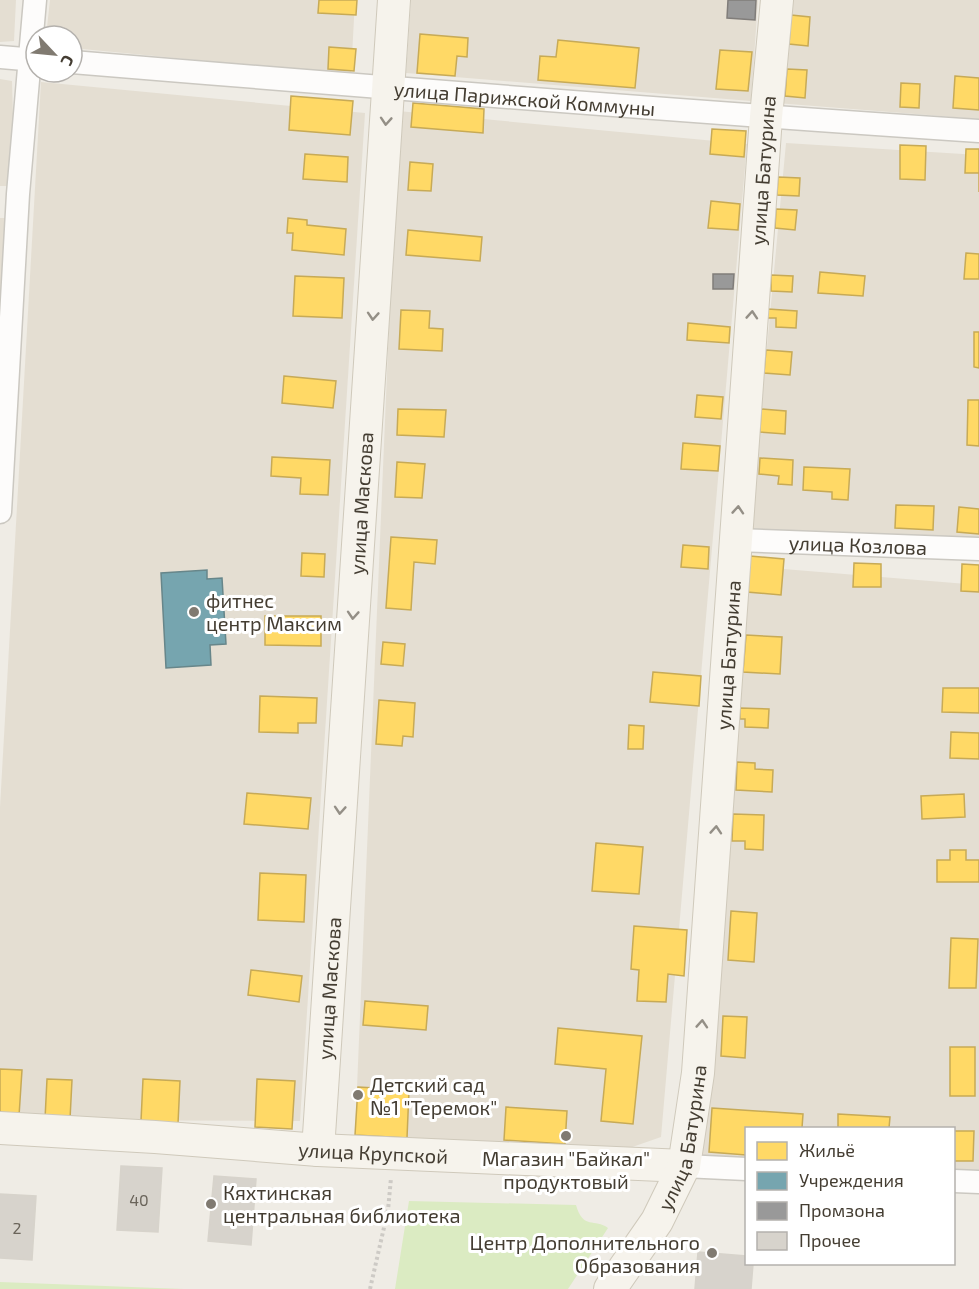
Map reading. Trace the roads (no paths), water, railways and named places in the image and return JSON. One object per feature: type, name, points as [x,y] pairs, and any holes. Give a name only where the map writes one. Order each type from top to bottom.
[{"type":"street","points":[[34,24],[35,0]]},
{"type":"street","name":"улица Маскова","points":[[318,1150],[394,0]]},
{"type":"street","name":"улица Батурина","points":[[610,1289],[657,1221],[684,1166],[698,1073],[766,117],[777,0]]},
{"type":"street","points":[[0,57],[24,58]]},
{"type":"street","name":"улица Парижской Коммуны","points":[[84,64],[766,117],[979,131]]},
{"type":"street","points":[[0,512],[9,194],[29,84]]},
{"type":"street","name":"улица Козлова","points":[[736,540],[979,549]]},
{"type":"street","name":"улица Крупской","points":[[0,1128],[318,1150],[745,1169]]},
{"type":"street","points":[[955,1181],[979,1182]]},
{"type":"place","name":"фитнес центр Максим","points":[[194,612]]},
{"type":"place","name":"Детский сад №1 \"Теремок\"","points":[[358,1095]]},
{"type":"place","name":"Магазин \"Байкал\" продуктовый","points":[[566,1136]]},
{"type":"place","name":"Кяхтинская центральная библиотека","points":[[211,1204]]},
{"type":"place","name":"Центр Дополнительного Образования","points":[[712,1253]]}]
